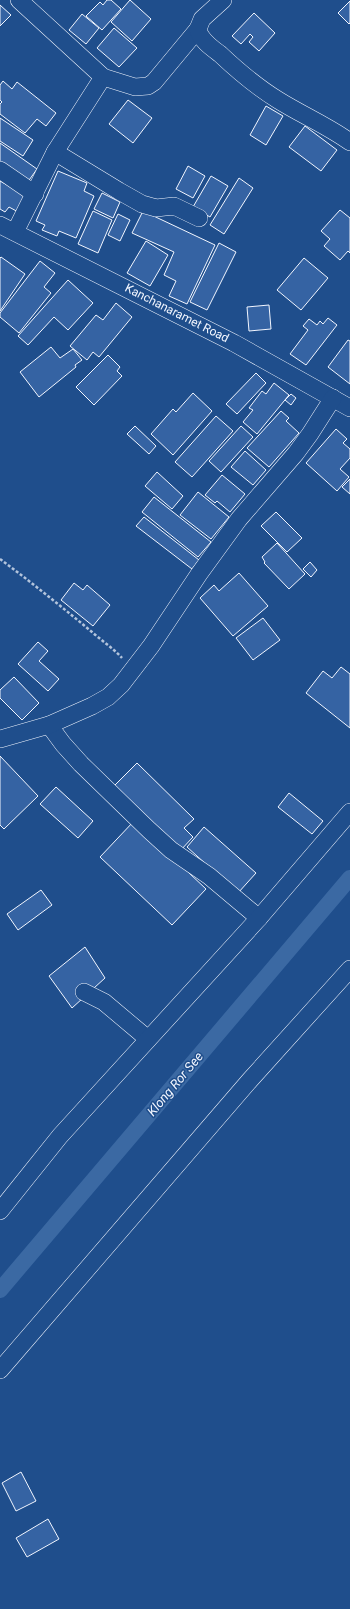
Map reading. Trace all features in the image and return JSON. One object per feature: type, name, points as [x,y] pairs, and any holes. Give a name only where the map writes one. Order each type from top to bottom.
[{"type":"street","points":[[19,0],[103,77],[135,87],[148,86],[154,82],[198,29],[202,19],[223,0]]},
{"type":"street","points":[[198,29],[201,37],[214,50],[257,85],[278,100],[336,132],[350,142]]},
{"type":"street","points":[[15,232],[55,152],[103,77]]},
{"type":"street","points":[[55,152],[142,204],[156,208],[174,206],[199,218]]},
{"type":"street","points":[[0,170],[35,194]]},
{"type":"street","name":"Kanchanaramet Road","points":[[0,224],[234,343],[345,403]]},
{"type":"street","points":[[0,739],[49,725],[100,703],[121,685],[151,646],[199,574],[239,519],[300,447],[345,403]]},
{"type":"street","points":[[49,725],[63,744],[81,764],[166,845],[209,876],[259,918]]},
{"type":"street","points":[[0,1211],[60,1136],[259,918],[350,812]]},
{"type":"street","points":[[0,1370],[250,1080],[350,969]]},
{"type":"street","points":[[84,992],[104,1002],[148,1039]]},
{"type":"path","points":[[0,559],[114,649],[129,666],[134,669]]},
{"type":"building","points":[[107,0],[111,0],[121,9],[102,30],[86,16],[100,2],[103,5]]},
{"type":"building","points":[[130,0],[151,19],[132,41],[111,22]]},
{"type":"building","points":[[350,1],[350,23],[349,24],[338,13]]},
{"type":"building","points":[[0,5],[11,15],[0,26]]},
{"type":"building","points":[[254,13],[275,33],[259,51],[249,42],[253,37],[250,34],[241,44],[232,36]]},
{"type":"building","points":[[82,14],[99,28],[86,44],[69,30]]},
{"type":"building","points":[[114,28],[137,48],[119,67],[97,48]]},
{"type":"building","points":[[3,81],[12,89],[17,82],[56,113],[46,126],[37,119],[25,133],[0,114],[0,104],[2,102],[0,100],[0,85]]},
{"type":"building","points":[[128,100],[152,118],[133,143],[109,124]]},
{"type":"building","points":[[266,106],[283,116],[266,145],[250,135]]},
{"type":"building","points":[[0,118],[33,140],[23,156],[0,141]]},
{"type":"building","points":[[305,126],[337,150],[321,171],[289,147]]},
{"type":"building","points":[[0,143],[37,169],[27,183],[0,164]]},
{"type":"building","points":[[188,166],[205,176],[193,198],[176,189]]},
{"type":"building","points":[[58,171],[87,183],[84,191],[94,196],[76,238],[59,231],[57,236],[42,230],[45,225],[36,221]]},
{"type":"building","points":[[211,176],[228,186],[210,217],[193,207]]},
{"type":"building","points":[[239,178],[253,188],[224,234],[210,225]]},
{"type":"building","points":[[0,181],[29,197],[20,213],[9,207],[5,212],[0,209]]},
{"type":"building","points":[[102,193],[120,202],[113,218],[94,209]]},
{"type":"building","points":[[340,210],[350,218],[350,253],[348,251],[340,260],[324,246],[330,239],[321,231]]},
{"type":"building","points":[[93,211],[112,220],[98,253],[78,244]]},
{"type":"building","points":[[143,211],[215,245],[187,304],[169,296],[176,281],[164,275],[174,252],[132,233]]},
{"type":"building","points":[[118,214],[130,220],[120,241],[108,235]]},
{"type":"building","points":[[146,241],[168,255],[150,286],[127,273]]},
{"type":"building","points":[[219,243],[236,252],[207,310],[190,302]]},
{"type":"building","points":[[1,257],[25,274],[0,311],[0,258]]},
{"type":"building","points":[[304,258],[328,278],[301,310],[277,290]]},
{"type":"building","points":[[40,261],[55,273],[44,287],[51,293],[19,333],[0,317],[0,313]]},
{"type":"building","points":[[68,280],[93,303],[68,330],[54,317],[28,345],[18,336]]},
{"type":"building","points":[[116,303],[132,317],[99,357],[93,352],[87,360],[70,346],[96,315],[103,320]]},
{"type":"building","points":[[269,305],[271,329],[249,331],[247,307]]},
{"type":"building","points":[[328,318],[337,325],[306,365],[290,354],[308,330],[303,326],[309,319],[317,325],[320,321],[323,324]]},
{"type":"building","points":[[348,340],[350,341],[350,384],[328,367]]},
{"type":"building","points":[[51,347],[60,358],[73,349],[82,360],[75,365],[76,367],[39,397],[20,372]]},
{"type":"building","points":[[108,355],[120,367],[117,371],[122,376],[94,405],[76,387]]},
{"type":"building","points":[[256,373],[266,383],[237,414],[226,404]]},
{"type":"building","points":[[274,383],[289,395],[257,434],[243,422],[253,410],[249,408],[262,391],[266,394]]},
{"type":"building","points":[[193,393],[212,411],[173,455],[151,434],[173,409],[176,412]]},
{"type":"building","points":[[291,394],[296,398],[291,405],[285,400]]},
{"type":"building","points":[[281,411],[289,418],[286,421],[299,433],[269,467],[247,448]]},
{"type":"building","points":[[216,416],[233,431],[192,477],[175,462]]},
{"type":"building","points":[[135,426],[156,446],[149,454],[127,434]]},
{"type":"building","points":[[241,426],[253,437],[221,472],[209,461]]},
{"type":"building","points":[[336,429],[347,439],[343,443],[350,449],[350,458],[340,469],[349,477],[337,491],[306,463]]},
{"type":"building","points":[[245,451],[266,470],[253,485],[231,467]]},
{"type":"building","points":[[157,472],[183,496],[172,509],[145,486]]},
{"type":"building","points":[[222,475],[245,494],[230,512],[217,501],[215,503],[205,495]]},
{"type":"building","points":[[350,479],[350,494],[342,487]]},
{"type":"building","points":[[198,492],[229,517],[211,539],[180,515]]},
{"type":"building","points":[[154,497],[211,542],[198,557],[142,512]]},
{"type":"building","points":[[276,512],[302,538],[287,552],[261,526]]},
{"type":"building","points":[[144,517],[199,560],[192,569],[136,526]]},
{"type":"building","points":[[277,543],[305,574],[289,589],[264,563],[265,562],[262,557]]},
{"type":"building","points":[[310,562],[317,570],[311,577],[303,569]]},
{"type":"building","points":[[239,573],[268,606],[233,636],[200,598],[214,585],[219,591]]},
{"type":"building","points":[[74,583],[83,590],[87,585],[110,605],[93,626],[61,600]]},
{"type":"building","points":[[263,618],[280,640],[253,660],[236,638]]},
{"type":"building","points":[[38,642],[48,651],[39,661],[59,679],[48,691],[18,664]]},
{"type":"building","points":[[341,667],[350,674],[350,728],[306,693],[323,671],[332,678]]},
{"type":"building","points":[[14,677],[39,703],[22,720],[0,698],[0,690]]},
{"type":"building","points":[[0,756],[38,796],[4,829],[0,825]]},
{"type":"building","points":[[137,763],[194,819],[184,828],[193,837],[179,852],[113,787]]},
{"type":"building","points":[[56,787],[93,821],[78,838],[40,804]]},
{"type":"building","points":[[289,793],[323,821],[312,834],[278,807]]},
{"type":"building","points":[[134,821],[206,889],[172,925],[100,857]]},
{"type":"building","points":[[204,827],[256,873],[238,893],[187,847]]},
{"type":"building","points":[[41,890],[52,905],[18,930],[7,914]]},
{"type":"building","points":[[85,947],[105,978],[72,1008],[49,976]]},
{"type":"building","points":[[21,1472],[36,1501],[16,1511],[2,1483]]},
{"type":"building","points":[[48,1519],[59,1539],[27,1557],[16,1538]]},
{"type":"waterway","name":"Klong Ror See","points":[[0,1290],[350,878]]}]
